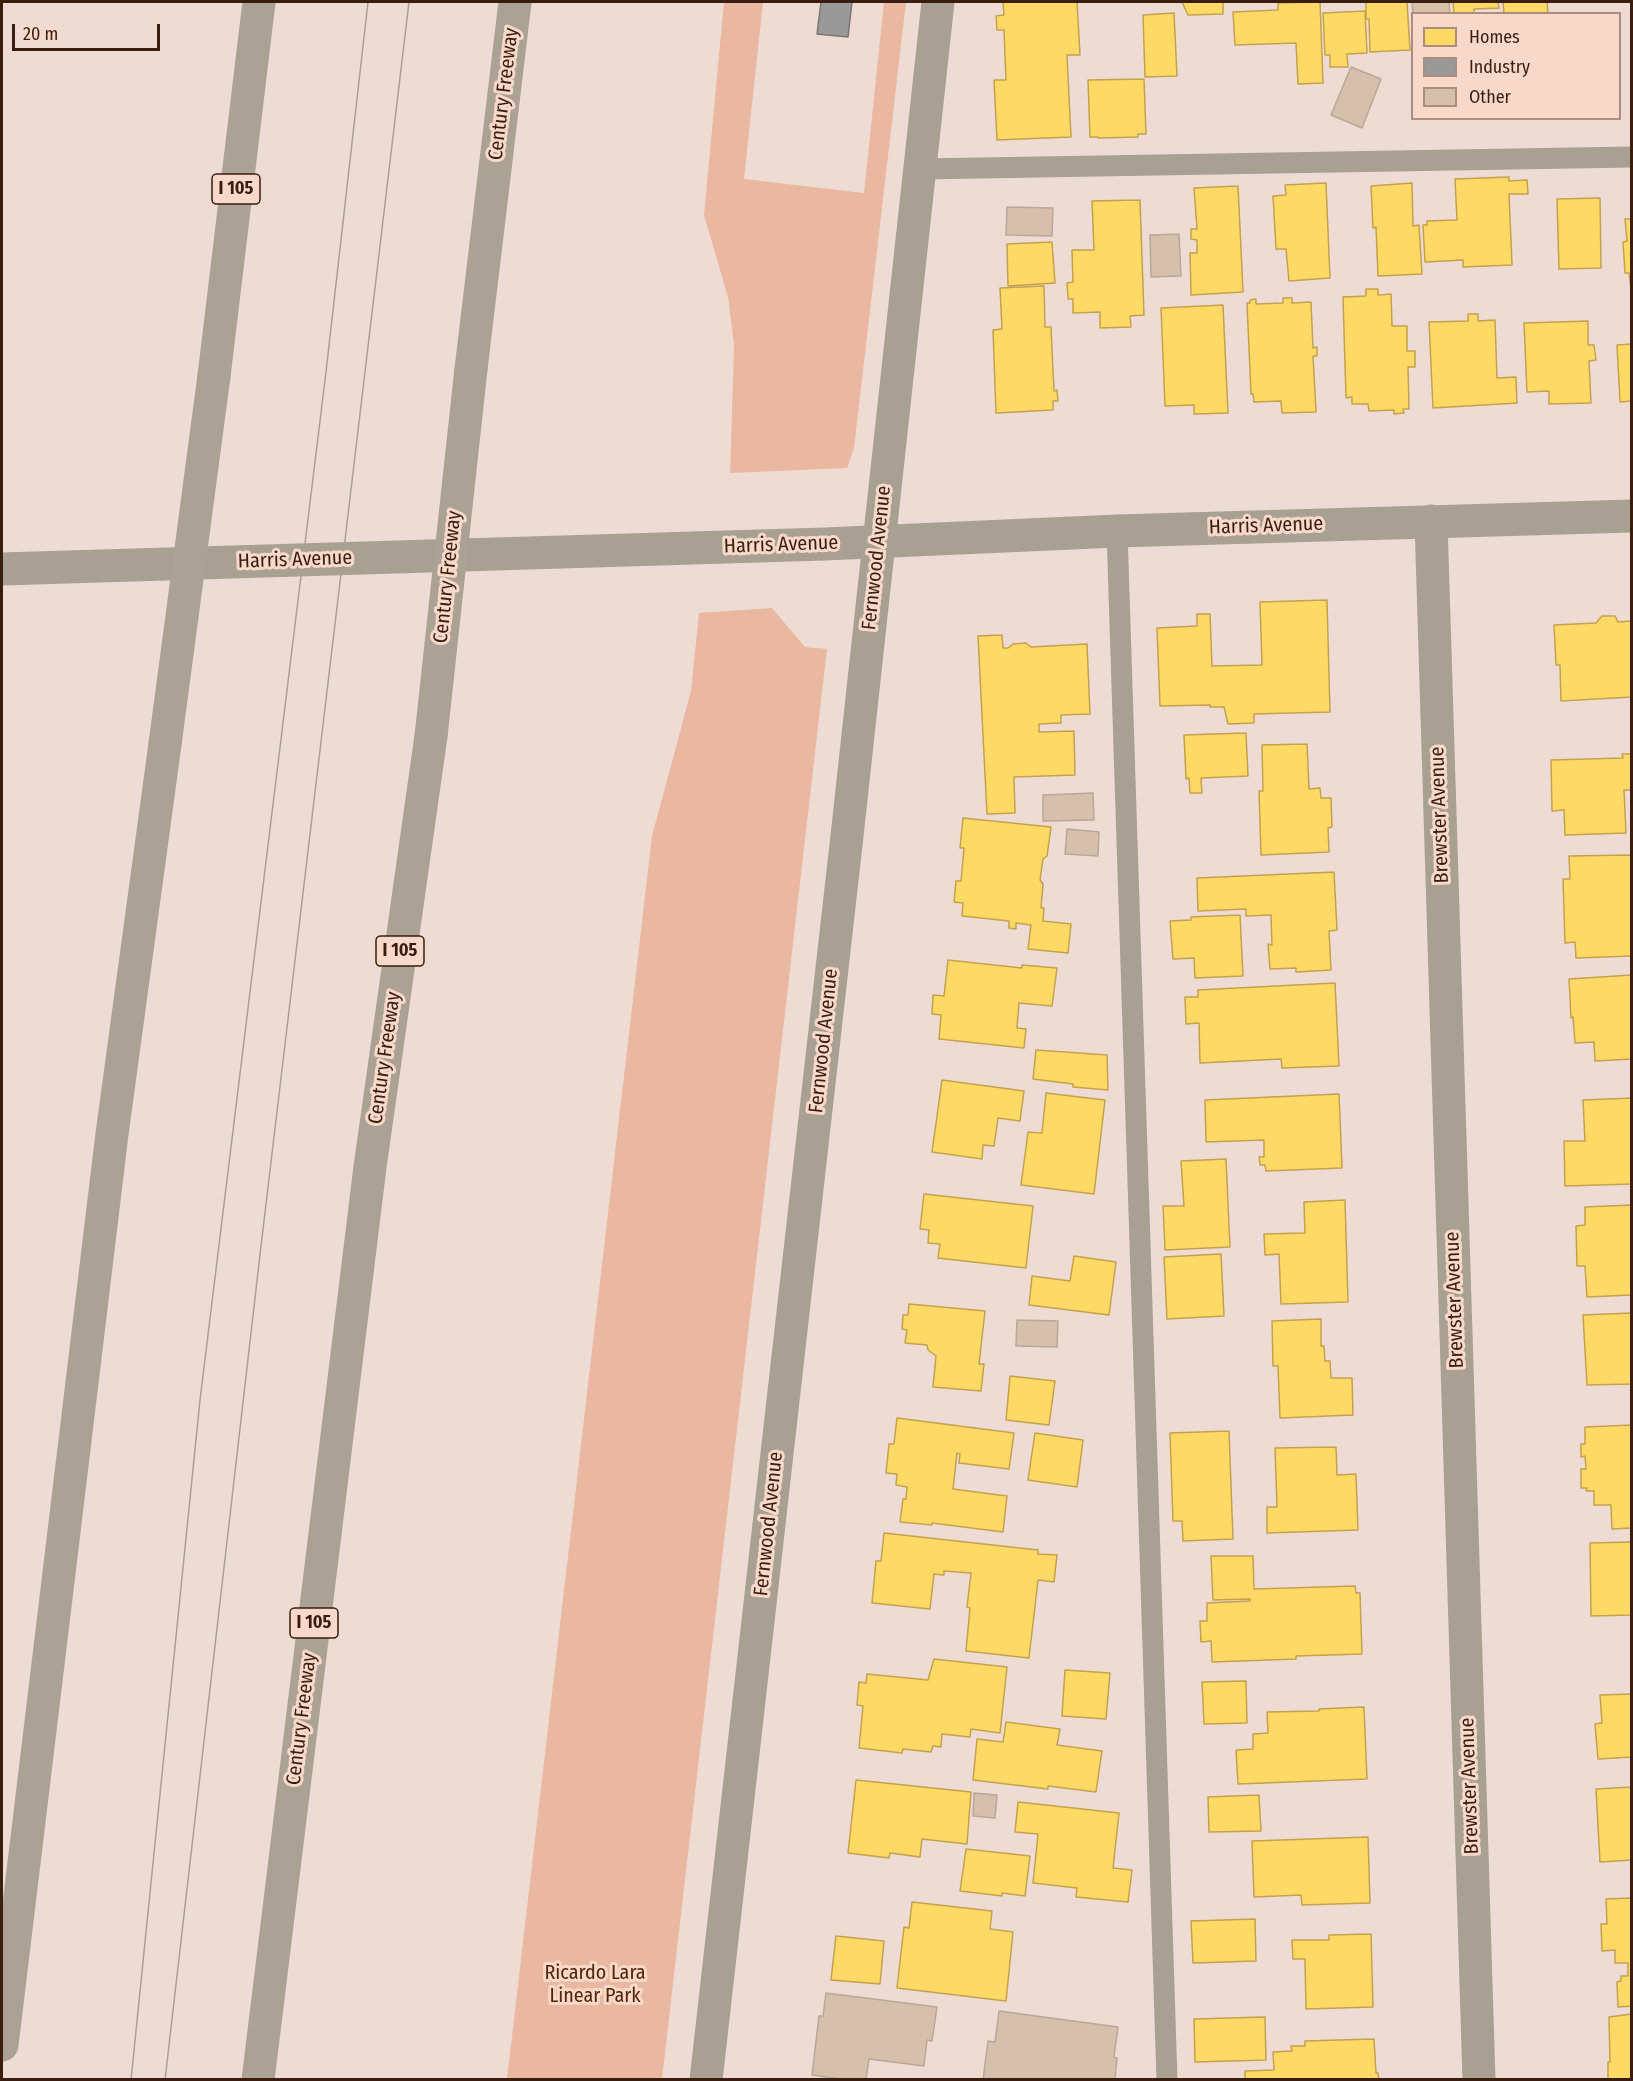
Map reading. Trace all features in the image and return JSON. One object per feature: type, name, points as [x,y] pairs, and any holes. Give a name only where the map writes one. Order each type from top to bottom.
[{"type":"highway","name":"I 105","points":[[2,2045],[112,1134],[214,376],[259,2]]},
{"type":"highway","name":"Century Freeway","points":[[258,2079],[370,1167],[431,736],[471,369],[515,2]]},
{"type":"street","name":"Fernwood Avenue","points":[[706,2079],[880,541],[938,2]]},
{"type":"street","name":"Harris Avenue","points":[[2,569],[1632,516]]},
{"type":"street","name":"Brewster Avenue","points":[[1431,521],[1479,2079]]},
{"type":"lane","points":[[920,169],[1632,157]]},
{"type":"lane","points":[[1117,531],[1167,2079]]},
{"type":"green space","points":[[724,2],[763,2],[744,179],[864,193],[884,2],[906,2],[854,448],[847,468],[730,473],[734,345],[728,297],[704,215]]},
{"type":"green space","name":"Ricardo Lara Linear Park","points":[[772,608],[805,647],[827,649],[662,2079],[507,2079],[652,836],[691,691],[699,613]]},
{"type":"building: Homes","points":[[1003,2],[1077,2],[1080,55],[1067,55],[1071,137],[997,140],[994,80],[1006,80],[1004,30],[997,30],[996,16],[1004,15]]},
{"type":"building: Homes","points":[[1182,2],[1223,2],[1223,14],[1188,15]]},
{"type":"building: Homes","points":[[1320,2],[1323,83],[1298,84],[1296,43],[1235,45],[1233,12],[1278,10],[1278,3]]},
{"type":"building: Homes","points":[[1366,2],[1407,2],[1410,50],[1370,52]]},
{"type":"building: Homes","points":[[1453,2],[1498,2],[1499,8],[1474,9],[1474,12],[1454,12]]},
{"type":"building: Homes","points":[[1503,2],[1547,2],[1548,12],[1504,12]]},
{"type":"building: Homes","points":[[1365,11],[1367,53],[1347,54],[1348,67],[1330,67],[1330,55],[1325,55],[1323,13]]},
{"type":"building: Homes","points":[[1174,13],[1177,76],[1145,77],[1143,15]]},
{"type":"building: Homes","points":[[1144,79],[1146,134],[1138,134],[1138,137],[1090,137],[1088,80]]},
{"type":"building: Homes","points":[[1509,177],[1509,181],[1527,180],[1528,194],[1509,194],[1512,265],[1463,267],[1463,260],[1425,262],[1423,225],[1427,225],[1427,221],[1457,220],[1455,179]]},
{"type":"building: Homes","points":[[1326,183],[1330,278],[1289,281],[1286,249],[1276,249],[1273,196],[1286,195],[1285,185]]},
{"type":"building: Homes","points":[[1412,183],[1413,226],[1419,225],[1422,274],[1378,276],[1376,227],[1373,228],[1371,186]]},
{"type":"building: Homes","points":[[1238,186],[1243,292],[1191,295],[1190,253],[1197,253],[1197,240],[1191,239],[1191,229],[1197,229],[1194,188]]},
{"type":"building: Homes","points":[[1600,198],[1601,268],[1559,269],[1557,199]]},
{"type":"building: Homes","points":[[1140,200],[1144,315],[1130,316],[1131,327],[1100,328],[1100,312],[1073,313],[1073,299],[1068,299],[1067,283],[1073,282],[1072,250],[1094,250],[1092,201]]},
{"type":"building: Homes","points":[[1625,219],[1632,219],[1632,299],[1629,273],[1625,273],[1623,242],[1627,241]]},
{"type":"building: Homes","points":[[1052,242],[1055,283],[1008,286],[1007,244]]},
{"type":"building: Homes","points":[[1044,286],[1045,327],[1051,327],[1054,391],[1057,390],[1058,401],[1053,401],[1053,410],[996,413],[993,330],[1002,329],[1000,288]]},
{"type":"building: Homes","points":[[1366,289],[1378,289],[1378,295],[1391,294],[1392,326],[1407,326],[1407,351],[1415,351],[1415,367],[1408,367],[1409,409],[1403,409],[1404,413],[1394,414],[1394,410],[1369,411],[1368,404],[1352,404],[1352,397],[1346,398],[1343,297],[1366,296]]},
{"type":"building: Homes","points":[[1283,298],[1292,298],[1292,303],[1311,302],[1313,348],[1317,347],[1317,356],[1313,356],[1316,412],[1282,413],[1281,401],[1254,402],[1253,394],[1251,394],[1247,303],[1256,299],[1256,304],[1283,303]]},
{"type":"building: Homes","points":[[1223,305],[1228,413],[1194,414],[1194,405],[1165,406],[1161,308]]},
{"type":"building: Homes","points":[[1468,314],[1478,314],[1478,321],[1495,320],[1497,378],[1516,377],[1517,403],[1433,408],[1429,322],[1468,321]]},
{"type":"building: Homes","points":[[1588,321],[1588,345],[1594,345],[1596,360],[1589,361],[1591,403],[1549,404],[1549,391],[1527,392],[1524,323]]},
{"type":"building: Homes","points":[[1632,344],[1632,401],[1620,402],[1617,345]]},
{"type":"building: Homes","points":[[1327,600],[1330,712],[1254,714],[1254,723],[1228,724],[1224,707],[1160,706],[1157,628],[1197,626],[1197,614],[1210,614],[1212,666],[1262,665],[1260,602]]},
{"type":"building: Homes","points":[[1602,616],[1615,616],[1618,622],[1632,621],[1632,697],[1561,701],[1560,665],[1556,665],[1554,625],[1596,623]]},
{"type":"building: Homes","points":[[1002,635],[1003,648],[1026,643],[1031,647],[1087,644],[1090,714],[1061,715],[1061,723],[1039,724],[1039,732],[1074,731],[1075,775],[1014,777],[1015,813],[987,814],[978,636]]},
{"type":"building: Homes","points":[[1246,733],[1248,776],[1201,778],[1202,793],[1190,793],[1189,778],[1186,779],[1184,735]]},
{"type":"building: Homes","points":[[1307,744],[1309,789],[1320,788],[1321,798],[1331,798],[1332,827],[1328,828],[1329,852],[1261,855],[1259,791],[1263,791],[1262,745]]},
{"type":"building: Homes","points":[[1622,754],[1632,754],[1632,790],[1624,790],[1626,833],[1565,835],[1564,810],[1552,811],[1551,760],[1623,758]]},
{"type":"building: Homes","points":[[963,818],[1051,827],[1047,856],[1043,859],[1040,880],[1043,884],[1041,908],[1044,908],[1043,921],[1071,924],[1068,953],[1028,949],[1031,925],[1016,923],[1016,929],[1009,928],[1009,921],[962,916],[963,903],[954,902],[956,881],[961,881],[964,848],[960,848]]},
{"type":"building: Homes","points":[[1632,855],[1632,956],[1576,958],[1575,942],[1565,943],[1563,879],[1570,879],[1569,856]]},
{"type":"building: Homes","points":[[1334,872],[1337,930],[1329,931],[1331,970],[1296,972],[1296,968],[1270,969],[1268,944],[1272,945],[1271,915],[1246,916],[1246,909],[1198,911],[1197,878]]},
{"type":"building: Homes","points":[[1240,915],[1243,976],[1195,978],[1194,958],[1173,959],[1170,921],[1191,920],[1191,917]]},
{"type":"building: Homes","points":[[948,960],[1022,968],[1022,965],[1057,968],[1052,1006],[1019,1003],[1017,1028],[1026,1029],[1024,1048],[939,1039],[941,1015],[932,1014],[933,995],[944,996]]},
{"type":"building: Homes","points":[[1632,975],[1632,1059],[1595,1061],[1594,1042],[1575,1043],[1569,979]]},
{"type":"building: Homes","points":[[1335,983],[1339,1066],[1282,1068],[1281,1059],[1200,1063],[1199,1023],[1186,1024],[1185,997],[1198,997],[1198,990]]},
{"type":"building: Homes","points":[[1036,1050],[1107,1055],[1108,1090],[1073,1087],[1073,1084],[1033,1079]]},
{"type":"building: Homes","points":[[942,1080],[1024,1091],[1020,1121],[998,1118],[994,1146],[983,1145],[982,1159],[932,1152]]},
{"type":"building: Homes","points":[[1046,1093],[1105,1100],[1094,1194],[1021,1185],[1028,1132],[1042,1133]]},
{"type":"building: Homes","points":[[1339,1094],[1342,1168],[1266,1171],[1265,1165],[1260,1165],[1259,1157],[1264,1157],[1264,1140],[1206,1142],[1205,1100]]},
{"type":"building: Homes","points":[[1632,1098],[1632,1184],[1565,1186],[1564,1141],[1585,1141],[1583,1100]]},
{"type":"building: Homes","points":[[1226,1159],[1230,1247],[1165,1250],[1163,1206],[1184,1206],[1181,1161]]},
{"type":"building: Homes","points":[[924,1194],[1033,1206],[1026,1268],[938,1258],[940,1244],[928,1243],[929,1230],[920,1229]]},
{"type":"building: Homes","points":[[1345,1200],[1348,1302],[1281,1304],[1279,1254],[1265,1255],[1264,1234],[1305,1233],[1304,1202]]},
{"type":"building: Homes","points":[[1632,1205],[1632,1295],[1587,1297],[1585,1266],[1577,1266],[1576,1226],[1585,1225],[1585,1207]]},
{"type":"building: Homes","points":[[1221,1254],[1224,1316],[1167,1319],[1164,1257]]},
{"type":"building: Homes","points":[[1074,1256],[1116,1262],[1109,1315],[1029,1305],[1032,1276],[1070,1281]]},
{"type":"building: Homes","points":[[909,1304],[985,1311],[979,1364],[984,1364],[981,1391],[933,1387],[936,1356],[928,1350],[927,1345],[905,1343],[907,1330],[902,1329],[903,1315],[908,1315]]},
{"type":"building: Homes","points":[[1632,1313],[1632,1384],[1587,1385],[1583,1315]]},
{"type":"building: Homes","points":[[1321,1319],[1321,1346],[1324,1346],[1325,1361],[1330,1361],[1331,1378],[1352,1378],[1353,1415],[1280,1418],[1278,1366],[1273,1366],[1272,1321]]},
{"type":"building: Homes","points":[[1010,1376],[1055,1381],[1049,1425],[1006,1420]]},
{"type":"building: Homes","points":[[897,1418],[1014,1433],[1009,1469],[959,1463],[960,1454],[957,1453],[953,1489],[1007,1496],[1003,1532],[932,1523],[932,1525],[900,1522],[907,1487],[896,1485],[897,1474],[886,1473],[889,1444],[894,1444]]},
{"type":"building: Homes","points":[[1632,1425],[1632,1528],[1612,1529],[1611,1505],[1594,1505],[1594,1491],[1581,1488],[1581,1469],[1586,1469],[1585,1456],[1581,1457],[1581,1444],[1585,1444],[1585,1427]]},
{"type":"building: Homes","points":[[1229,1431],[1233,1539],[1183,1541],[1182,1521],[1173,1521],[1170,1433]]},
{"type":"building: Homes","points":[[1035,1433],[1083,1440],[1077,1487],[1028,1480]]},
{"type":"building: Homes","points":[[1336,1447],[1337,1475],[1356,1474],[1358,1530],[1267,1533],[1267,1507],[1277,1507],[1275,1448]]},
{"type":"building: Homes","points":[[884,1533],[1038,1550],[1038,1554],[1057,1555],[1054,1582],[1038,1580],[1029,1658],[966,1651],[970,1608],[967,1607],[971,1573],[944,1571],[944,1575],[934,1574],[930,1609],[872,1603],[876,1561],[881,1561]]},
{"type":"building: Homes","points":[[1632,1542],[1632,1615],[1591,1616],[1590,1543]]},
{"type":"building: Homes","points":[[1211,1556],[1253,1556],[1254,1589],[1355,1586],[1356,1593],[1360,1593],[1362,1654],[1212,1662],[1211,1641],[1201,1642],[1200,1621],[1207,1621],[1207,1603],[1250,1601],[1250,1599],[1213,1600]]},
{"type":"building: Homes","points":[[934,1659],[1007,1667],[1000,1733],[971,1729],[970,1737],[942,1734],[941,1747],[933,1746],[931,1752],[903,1749],[902,1753],[859,1748],[863,1706],[857,1705],[859,1682],[866,1683],[867,1674],[928,1680]]},
{"type":"building: Homes","points":[[1065,1670],[1110,1673],[1106,1719],[1062,1716]]},
{"type":"building: Homes","points":[[1246,1681],[1247,1723],[1204,1724],[1202,1682]]},
{"type":"building: Homes","points":[[1632,1694],[1632,1757],[1598,1759],[1595,1724],[1602,1723],[1600,1695]]},
{"type":"building: Homes","points":[[1364,1707],[1367,1779],[1238,1784],[1236,1750],[1253,1749],[1253,1734],[1268,1733],[1267,1712]]},
{"type":"building: Homes","points":[[1006,1722],[1060,1729],[1057,1745],[1102,1751],[1096,1792],[973,1780],[977,1739],[1003,1742]]},
{"type":"building: Homes","points":[[856,1780],[971,1792],[967,1844],[922,1839],[920,1857],[890,1853],[889,1858],[848,1853]]},
{"type":"building: Homes","points":[[1632,1787],[1632,1860],[1600,1862],[1596,1789]]},
{"type":"building: Homes","points":[[1259,1795],[1261,1831],[1209,1832],[1208,1797]]},
{"type":"building: Homes","points":[[1018,1802],[1119,1813],[1113,1868],[1132,1870],[1128,1902],[1076,1897],[1077,1888],[1033,1883],[1038,1834],[1015,1832]]},
{"type":"building: Homes","points":[[1368,1837],[1370,1903],[1302,1905],[1301,1895],[1254,1897],[1252,1841]]},
{"type":"building: Homes","points":[[966,1849],[1030,1856],[1025,1896],[960,1891]]},
{"type":"building: Homes","points":[[1632,1898],[1632,2006],[1618,2007],[1617,1982],[1621,1981],[1621,1976],[1628,1976],[1628,1963],[1615,1963],[1615,1950],[1602,1951],[1601,1924],[1607,1924],[1606,1899]]},
{"type":"building: Homes","points":[[912,1902],[992,1911],[990,1929],[1013,1932],[1006,2001],[897,1988],[904,1927],[909,1928]]},
{"type":"building: Homes","points":[[1255,1919],[1256,1961],[1193,1963],[1191,1921]]},
{"type":"building: Homes","points":[[1371,1934],[1373,2007],[1306,2009],[1305,1959],[1293,1959],[1292,1940],[1329,1940],[1329,1935]]},
{"type":"building: Homes","points":[[836,1936],[884,1941],[880,1984],[831,1980]]},
{"type":"building: Homes","points":[[1632,2014],[1632,2080],[1608,2080],[1609,2017]]},
{"type":"building: Homes","points":[[1265,2017],[1266,2060],[1195,2062],[1194,2019]]},
{"type":"building: Homes","points":[[1374,2039],[1376,2073],[1378,2073],[1379,2080],[1245,2080],[1245,2071],[1274,2070],[1273,2052],[1292,2051],[1291,2046],[1305,2046],[1305,2041]]},
{"type":"building: Industry","points":[[821,2],[852,2],[848,37],[817,34]]},
{"type":"building: Other","points":[[1412,2],[1449,2],[1450,12],[1413,12]]},
{"type":"building: Other","points":[[1351,67],[1381,79],[1362,128],[1331,115]]},
{"type":"building: Other","points":[[1007,207],[1053,208],[1052,236],[1006,235]]},
{"type":"building: Other","points":[[1179,234],[1181,276],[1151,277],[1150,235]]},
{"type":"building: Other","points":[[1093,793],[1094,820],[1043,821],[1043,795]]},
{"type":"building: Other","points":[[1067,829],[1099,832],[1098,856],[1065,854]]},
{"type":"building: Other","points":[[1017,1320],[1058,1321],[1057,1347],[1016,1346]]},
{"type":"building: Other","points":[[974,1793],[997,1795],[995,1818],[973,1816]]},
{"type":"building: Other","points":[[826,1993],[937,2007],[932,2041],[927,2040],[924,2066],[869,2059],[866,2080],[812,2075],[819,2016],[823,2016]]},
{"type":"building: Other","points":[[999,2011],[1118,2027],[1114,2057],[1117,2058],[1115,2080],[983,2080],[988,2041],[995,2042]]},
{"type":"tram line","points":[[131,2080],[200,1400],[326,372],[368,2]]},
{"type":"tram line","points":[[165,2080],[261,1246],[409,2]]}]
